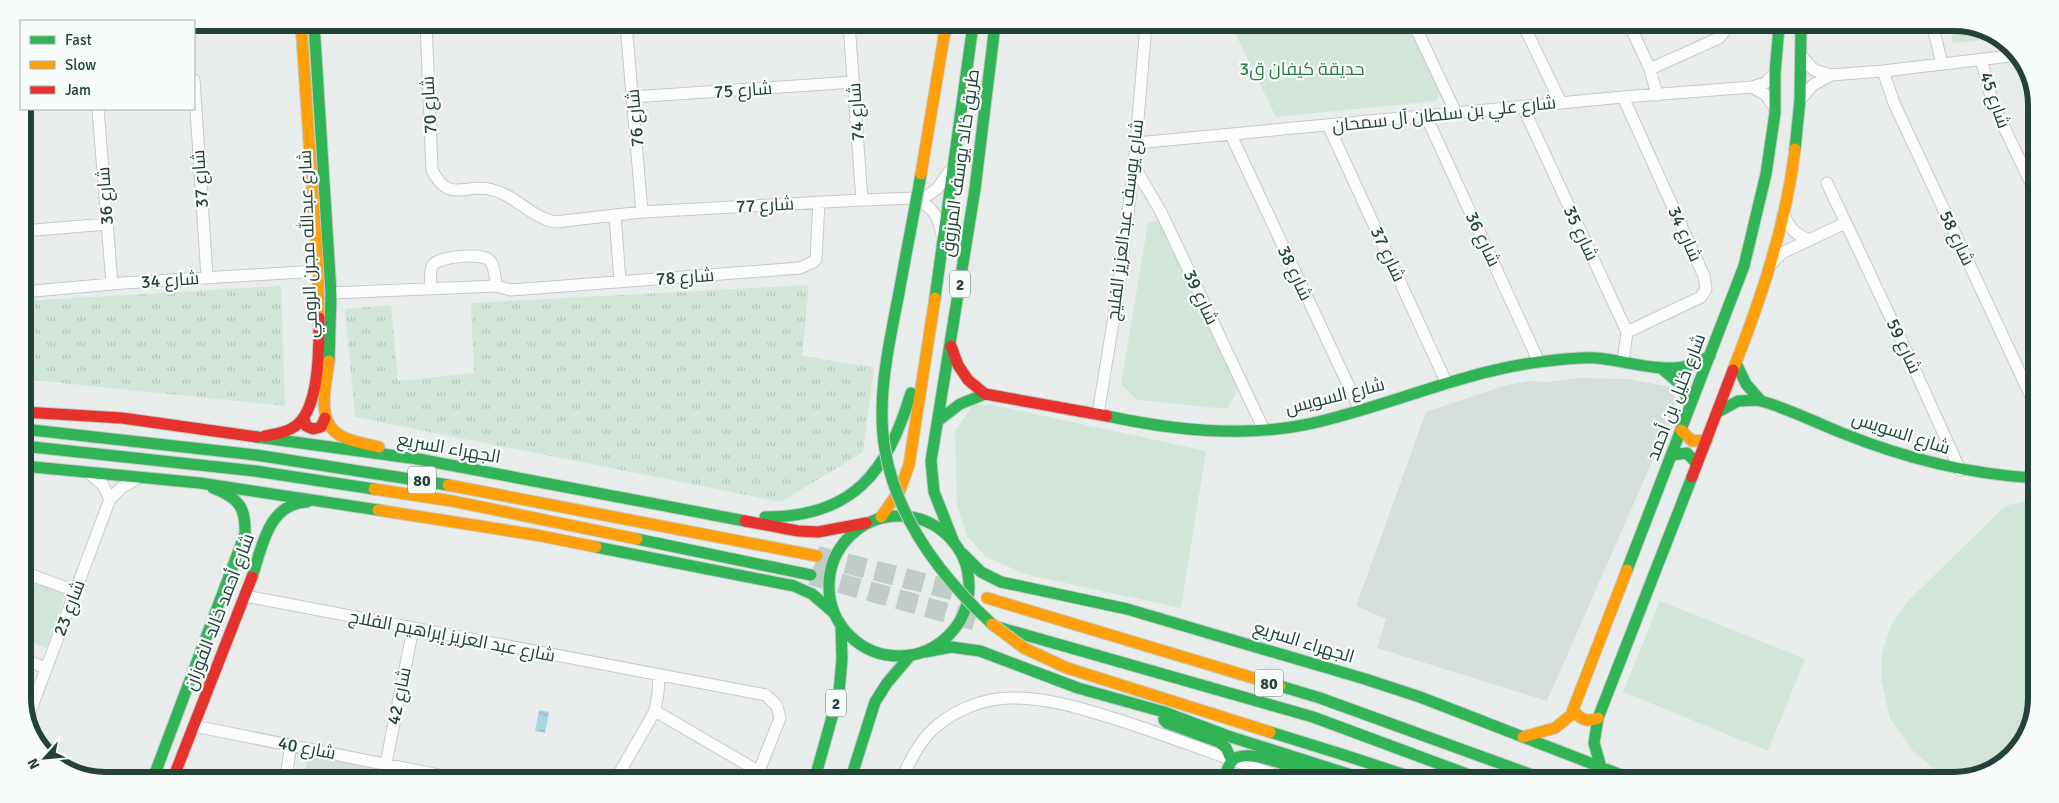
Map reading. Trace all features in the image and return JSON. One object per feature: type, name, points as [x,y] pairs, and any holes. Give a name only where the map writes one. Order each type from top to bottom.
[{"type":"main road","name":"شارع عبدالله مجرن الرومي","points":[[302,31],[319,308],[317,364],[314,385],[304,418]]},
{"type":"main road","name":"شارع عبدالله مجرن الرومي","points":[[315,31],[331,293],[330,352],[325,418]]},
{"type":"main road","points":[[945,31],[929,131],[890,342],[884,388],[884,432],[892,474],[901,504],[918,538],[938,567],[987,619],[1016,643],[1047,660],[1085,675],[1395,772]]},
{"type":"main road","name":"طريق خالد يوسف المرزوق","points":[[881,517],[900,490],[908,471],[943,246],[973,31]]},
{"type":"main road","points":[[981,31],[976,78],[983,82],[988,81],[991,76]]},
{"type":"main road","name":"طريق خالد يوسف المرزوق","points":[[953,540],[936,504],[931,482],[931,461],[951,346],[991,76],[995,31]]},
{"type":"main road","name":"شارع خليل بن أحمد","points":[[1523,737],[1556,729],[1567,720],[1573,709],[1744,266],[1757,219],[1766,174],[1775,110],[1775,73],[1779,31]]},
{"type":"main road","points":[[1602,767],[1594,743],[1598,718],[1748,332],[1784,213],[1792,172],[1799,118],[1801,31]]},
{"type":"main road","points":[[1778,46],[1788,42],[1793,43],[1802,53]]},
{"type":"main road","points":[[1775,110],[1778,117],[1786,122],[1795,121],[1799,118]]},
{"type":"main road","points":[[1724,321],[1732,319],[1739,321],[1748,332]]},
{"type":"main road","points":[[696,512],[790,517],[821,510],[837,504],[852,494],[876,471],[894,443],[928,340]]},
{"type":"main road","points":[[939,420],[960,404],[985,394],[968,380],[958,365],[951,346]]},
{"type":"main road","name":"شارع السويس","points":[[985,394],[1155,426],[1200,431],[1264,430],[1309,424],[1497,370],[1539,362],[1595,358],[1661,368],[1682,367],[1710,356]]},
{"type":"main road","name":"شارع السويس","points":[[1736,364],[1746,384],[1762,401]]},
{"type":"main road","name":"شارع السويس","points":[[1661,368],[1680,384],[1690,406]]},
{"type":"main road","name":"شارع السويس","points":[[1718,412],[1726,406],[1743,400],[1762,401],[1927,463],[2012,478],[2028,478]]},
{"type":"main road","name":"الجهراء السريع","points":[[31,412],[122,418],[418,459],[798,531],[818,532],[866,523]]},
{"type":"main road","points":[[262,437],[292,429],[304,418],[306,426],[313,429],[321,427],[325,418]]},
{"type":"main road","points":[[325,418],[330,428],[342,437],[418,459]]},
{"type":"main road","name":"الجهراء السريع","points":[[31,430],[256,455],[456,486],[817,556]]},
{"type":"main road","points":[[1681,430],[1692,441],[1702,442],[1707,440]]},
{"type":"main road","name":"80","points":[[31,446],[61,448],[254,472],[452,501],[811,575]]},
{"type":"main road","points":[[1672,455],[1682,452],[1687,454],[1697,464]]},
{"type":"main road","points":[[31,467],[200,483],[536,535],[794,586],[812,594],[834,613]]},
{"type":"main road","name":"شارع أحمد خالد الفوزان","points":[[157,772],[245,534],[246,522],[241,505],[228,494],[200,483]]},
{"type":"main road","name":"شارع أحمد خالد الفوزان","points":[[176,772],[245,596],[264,540],[275,516],[283,508],[292,504],[330,502]]},
{"type":"main road","points":[[925,652],[942,642],[956,628],[966,611],[970,592],[969,572],[962,554],[953,540],[941,529],[920,519],[897,515],[881,517],[866,523],[844,542],[833,562],[829,584],[830,599],[834,613],[851,637],[864,647],[878,653],[894,656],[910,656],[950,648],[980,651],[1078,688],[1164,712],[1228,736],[1341,772]]},
{"type":"main road","points":[[245,534],[248,530],[257,528],[262,531],[264,540]]},
{"type":"main road","name":"الجهراء السريع","points":[[962,554],[981,572],[1001,582],[1127,610],[1203,630],[1420,697],[1614,772]]},
{"type":"main road","name":"80","points":[[987,598],[1320,698],[1524,772]]},
{"type":"main road","name":"80","points":[[980,622],[1314,717],[1461,772]]},
{"type":"main road","name":"2","points":[[817,772],[839,692],[842,659],[841,625]]},
{"type":"main road","name":"2","points":[[854,772],[870,716],[879,694],[890,678],[910,656]]},
{"type":"main road","points":[[1573,709],[1583,721],[1598,718]]},
{"type":"main road","points":[[1164,712],[1164,720],[1167,723],[1223,745],[1232,761]]},
{"type":"main road","points":[[1227,772],[1232,761],[1248,754],[1306,772]]},
{"type":"main road","points":[[1321,772],[1325,767]]},
{"type":"street","name":"شارع 70","points":[[426,31],[432,170],[440,184]]},
{"type":"street","name":"شارع 76","points":[[627,31],[642,212]]},
{"type":"street","name":"شارع 74","points":[[850,31],[862,200]]},
{"type":"street","name":"شارع يوسف عبدالعزيز الفليج","points":[[1098,414],[1118,292],[1134,166],[1145,31]]},
{"type":"street","points":[[1417,31],[1456,113]]},
{"type":"street","points":[[1526,31],[1561,103]]},
{"type":"street","points":[[1632,31],[1650,69],[1657,95]]},
{"type":"street","points":[[1650,69],[1719,38],[1725,31]]},
{"type":"street","points":[[1934,31],[1942,64]]},
{"type":"street","points":[[1802,53],[1814,70],[1831,75],[1883,71],[2009,56]]},
{"type":"street","name":"شارع 45","points":[[1982,59],[1993,104],[2028,177]]},
{"type":"street","name":"شارع 58","points":[[1883,71],[1894,103],[2028,390]]},
{"type":"street","name":"شارع علي بن سلطان آل سمحان","points":[[1136,144],[1623,97],[1752,87],[1765,83],[1775,73]]},
{"type":"street","points":[[1800,100],[1813,85],[1831,75]]},
{"type":"street","name":"شارع 75","points":[[633,97],[854,82]]},
{"type":"street","points":[[1752,87],[1766,95],[1775,110]]},
{"type":"street","name":"شارع 37","points":[[195,96],[206,277]]},
{"type":"street","name":"شارع 34","points":[[1623,97],[1704,276],[1706,289],[1701,297],[1627,332]]},
{"type":"street","name":"شارع 35","points":[[1523,107],[1627,332]]},
{"type":"street","name":"شارع 36","points":[[98,110],[112,284]]},
{"type":"street","name":"شارع 36","points":[[1426,116],[1539,362]]},
{"type":"street","name":"شارع 37","points":[[1328,125],[1447,384]]},
{"type":"street","name":"شارع 38","points":[[1231,135],[1360,410]]},
{"type":"street","name":"شارع 77","points":[[440,184],[449,190],[490,189],[500,192],[510,196],[536,216],[555,222],[642,212],[914,198],[928,195],[941,186],[956,157]]},
{"type":"street","name":"39 شارع","points":[[1134,166],[1161,212],[1264,430]]},
{"type":"street","name":"شارع 59","points":[[1827,183],[1960,470]]},
{"type":"street","points":[[914,198],[928,206],[935,214],[940,225],[943,246]]},
{"type":"street","name":"شارع 78","points":[[331,293],[496,286],[511,290],[800,268],[816,259],[818,253],[819,202]]},
{"type":"street","points":[[1784,213],[1792,231],[1810,240]]},
{"type":"street","points":[[615,216],[620,281]]},
{"type":"street","points":[[1770,264],[1782,253],[1845,223]]},
{"type":"street","points":[[31,230],[107,224]]},
{"type":"street","points":[[430,288],[431,270],[438,260],[482,256],[488,259],[494,270],[496,286]]},
{"type":"street","name":"شارع 34","points":[[31,291],[206,277],[318,271]]},
{"type":"street","points":[[1623,361],[1627,332]]},
{"type":"street","points":[[84,471],[92,475],[103,485],[110,499]]},
{"type":"street","name":"شارع 23","points":[[32,707],[110,499],[127,484],[141,477]]},
{"type":"street","points":[[31,575],[75,591]]},
{"type":"street","name":"شارع عبد العزيز إبراهيم الفلاج","points":[[245,596],[659,676],[758,693],[774,701],[780,712],[780,718],[759,771]]},
{"type":"street","name":"شارع 42","points":[[386,764],[413,629]]},
{"type":"street","points":[[31,662],[46,668]]},
{"type":"street","points":[[620,772],[655,710],[659,676]]},
{"type":"street","points":[[905,772],[916,751],[937,725],[962,710],[986,701],[1010,698],[1029,698],[1087,710],[1156,732],[1265,772]]},
{"type":"street","points":[[655,710],[759,771]]},
{"type":"street","name":"شارع 40","points":[[194,726],[425,772]]},
{"type":"street","points":[[286,772],[290,744]]},
{"type":"street","points":[[812,772],[819,766]]},
{"type":"shaded area","points":[[1580,378],[1628,379],[1666,386],[1674,392],[1677,405],[1547,701],[1377,648],[1386,619],[1356,606],[1426,412],[1507,385],[1530,381],[1546,382]]},
{"type":"shaded area","points":[[309,750],[415,772],[305,772]]},
{"type":"green space","points":[[1195,31],[1204,31],[1197,35]]},
{"type":"green space","name":"حديقة كيفان ق3","points":[[1234,31],[1412,31],[1441,92],[1436,101],[1276,117]]},
{"type":"green space","points":[[1951,31],[1978,35],[1988,40],[1953,43]]},
{"type":"green space","points":[[1160,220],[1240,386],[1227,409],[1137,400],[1121,384],[1148,223]]},
{"type":"green space","points":[[809,285],[802,356],[874,367],[863,452],[781,502],[355,417],[345,309],[391,305],[398,381],[474,373],[471,303]]},
{"type":"green space","points":[[281,286],[285,406],[31,380],[31,301]]},
{"type":"green space","points":[[989,404],[1206,451],[1181,608],[1028,575],[986,557],[967,536],[957,506],[955,431],[973,405]]},
{"type":"green space","points":[[2028,500],[2028,698],[2024,722],[2012,743],[2003,753],[1982,766],[1954,772],[1934,769],[1911,749],[1890,718],[1881,680],[1882,653],[1891,626],[1907,602],[2005,506]]},
{"type":"green space","points":[[31,580],[66,591],[47,648],[31,642]]},
{"type":"green space","points":[[1660,601],[1805,659],[1768,751],[1623,692]]},
{"type":"water","points":[[539,710],[549,712],[545,733],[535,731]]},
{"type":"tunnel","points":[[817,556],[968,594]]},
{"type":"tunnel","points":[[811,575],[980,622]]},
{"type":"traffic: fast","points":[[315,31],[331,293],[329,361]]},
{"type":"traffic: fast","points":[[935,298],[972,31]]},
{"type":"traffic: fast","points":[[953,540],[934,492],[931,461],[975,189],[994,31]]},
{"type":"traffic: fast","points":[[1627,570],[1744,266],[1766,174],[1775,113],[1775,73],[1779,31]]},
{"type":"traffic: fast","points":[[1795,149],[1800,100],[1801,31]]},
{"type":"traffic: fast","points":[[921,174],[885,372],[882,411],[885,450],[891,476],[900,500],[924,546],[955,587],[992,624]]},
{"type":"traffic: fast","points":[[1107,416],[1182,428],[1258,431],[1309,424],[1338,417],[1481,374],[1539,362],[1589,358],[1670,368],[1693,364],[1710,356]]},
{"type":"traffic: fast","points":[[1736,363],[1746,384],[1761,401]]},
{"type":"traffic: fast","points":[[1661,368],[1680,384],[1690,406]]},
{"type":"traffic: fast","points":[[765,517],[796,515],[822,509],[844,499],[862,485],[878,467],[891,446],[911,393]]},
{"type":"traffic: fast","points":[[939,420],[960,404],[985,394]]},
{"type":"traffic: fast","points":[[1718,412],[1738,401],[1757,400],[1865,442],[1912,457],[1960,469],[2028,478]]},
{"type":"traffic: fast","points":[[31,430],[256,455],[448,485]]},
{"type":"traffic: fast","points":[[257,437],[418,459],[745,521]]},
{"type":"traffic: fast","points":[[31,447],[255,471],[374,489]]},
{"type":"traffic: fast","points":[[1672,455],[1687,453],[1697,464]]},
{"type":"traffic: fast","points":[[31,467],[200,483],[378,510]]},
{"type":"traffic: fast","points":[[1601,767],[1594,743],[1598,718],[1692,477]]},
{"type":"traffic: fast","points":[[156,772],[245,534],[244,516],[239,504],[229,495],[213,488]]},
{"type":"traffic: fast","points":[[252,577],[264,541],[275,519],[283,510],[294,504],[307,502]]},
{"type":"traffic: fast","points":[[899,516],[913,517],[926,521],[938,527],[949,536],[958,547],[964,559],[968,572],[969,586],[968,600],[964,613],[958,625],[949,636],[938,645],[926,651],[913,655],[899,656],[885,655],[872,651],[860,645],[849,636],[840,625],[834,613],[830,600],[829,586],[830,572],[834,559],[840,547],[849,536],[860,527],[872,521],[885,517],[899,516]]},
{"type":"traffic: fast","points":[[637,539],[811,575]]},
{"type":"traffic: fast","points":[[596,547],[794,586],[812,594],[834,613]]},
{"type":"traffic: fast","points":[[962,553],[981,572],[1001,582],[1127,609],[1365,679],[1420,697],[1613,772]]},
{"type":"traffic: fast","points":[[817,772],[839,692],[842,659],[841,625]]},
{"type":"traffic: fast","points":[[994,626],[1313,717],[1461,772]]},
{"type":"traffic: fast","points":[[925,652],[951,647],[980,651],[1078,688],[1164,712],[1228,736],[1342,772]]},
{"type":"traffic: fast","points":[[853,772],[875,702],[887,683],[910,656]]},
{"type":"traffic: fast","points":[[1280,686],[1320,698],[1524,772]]},
{"type":"traffic: fast","points":[[1164,712],[1164,720],[1167,723],[1219,742],[1226,748],[1232,761]]},
{"type":"traffic: fast","points":[[1270,732],[1341,754]]},
{"type":"traffic: fast","points":[[1341,754],[1396,772]]},
{"type":"traffic: fast","points":[[1226,772],[1232,761],[1239,757],[1248,756],[1271,760],[1309,772]]},
{"type":"traffic: fast","points":[[1321,772],[1325,767]]},
{"type":"traffic: slow","points":[[302,31],[318,271],[319,318]]},
{"type":"traffic: slow","points":[[921,174],[945,31]]},
{"type":"traffic: slow","points":[[1733,370],[1763,289],[1779,234],[1795,149]]},
{"type":"traffic: slow","points":[[881,517],[900,490],[909,465],[935,298]]},
{"type":"traffic: slow","points":[[329,361],[324,402],[328,422],[333,430],[341,436],[379,447]]},
{"type":"traffic: slow","points":[[1681,430],[1692,441],[1707,440]]},
{"type":"traffic: slow","points":[[448,485],[817,556]]},
{"type":"traffic: slow","points":[[374,489],[452,501],[637,539]]},
{"type":"traffic: slow","points":[[378,510],[536,535],[596,547]]},
{"type":"traffic: slow","points":[[1523,737],[1555,728],[1571,715],[1627,570]]},
{"type":"traffic: slow","points":[[987,598],[1280,686]]},
{"type":"traffic: slow","points":[[992,624],[1024,648],[1067,668],[1270,732]]},
{"type":"traffic: slow","points":[[1573,709],[1584,719],[1598,718]]},
{"type":"traffic: jam","points":[[265,436],[291,429],[298,424],[311,403],[317,374],[319,318]]},
{"type":"traffic: jam","points":[[951,346],[958,365],[968,380],[985,394],[1107,416]]},
{"type":"traffic: jam","points":[[1692,477],[1733,370]]},
{"type":"traffic: jam","points":[[31,412],[122,418],[257,437]]},
{"type":"traffic: jam","points":[[304,418],[306,426],[313,429],[321,427],[325,418]]},
{"type":"traffic: jam","points":[[745,521],[798,531],[818,532],[866,523]]},
{"type":"traffic: jam","points":[[176,772],[252,577]]}]
